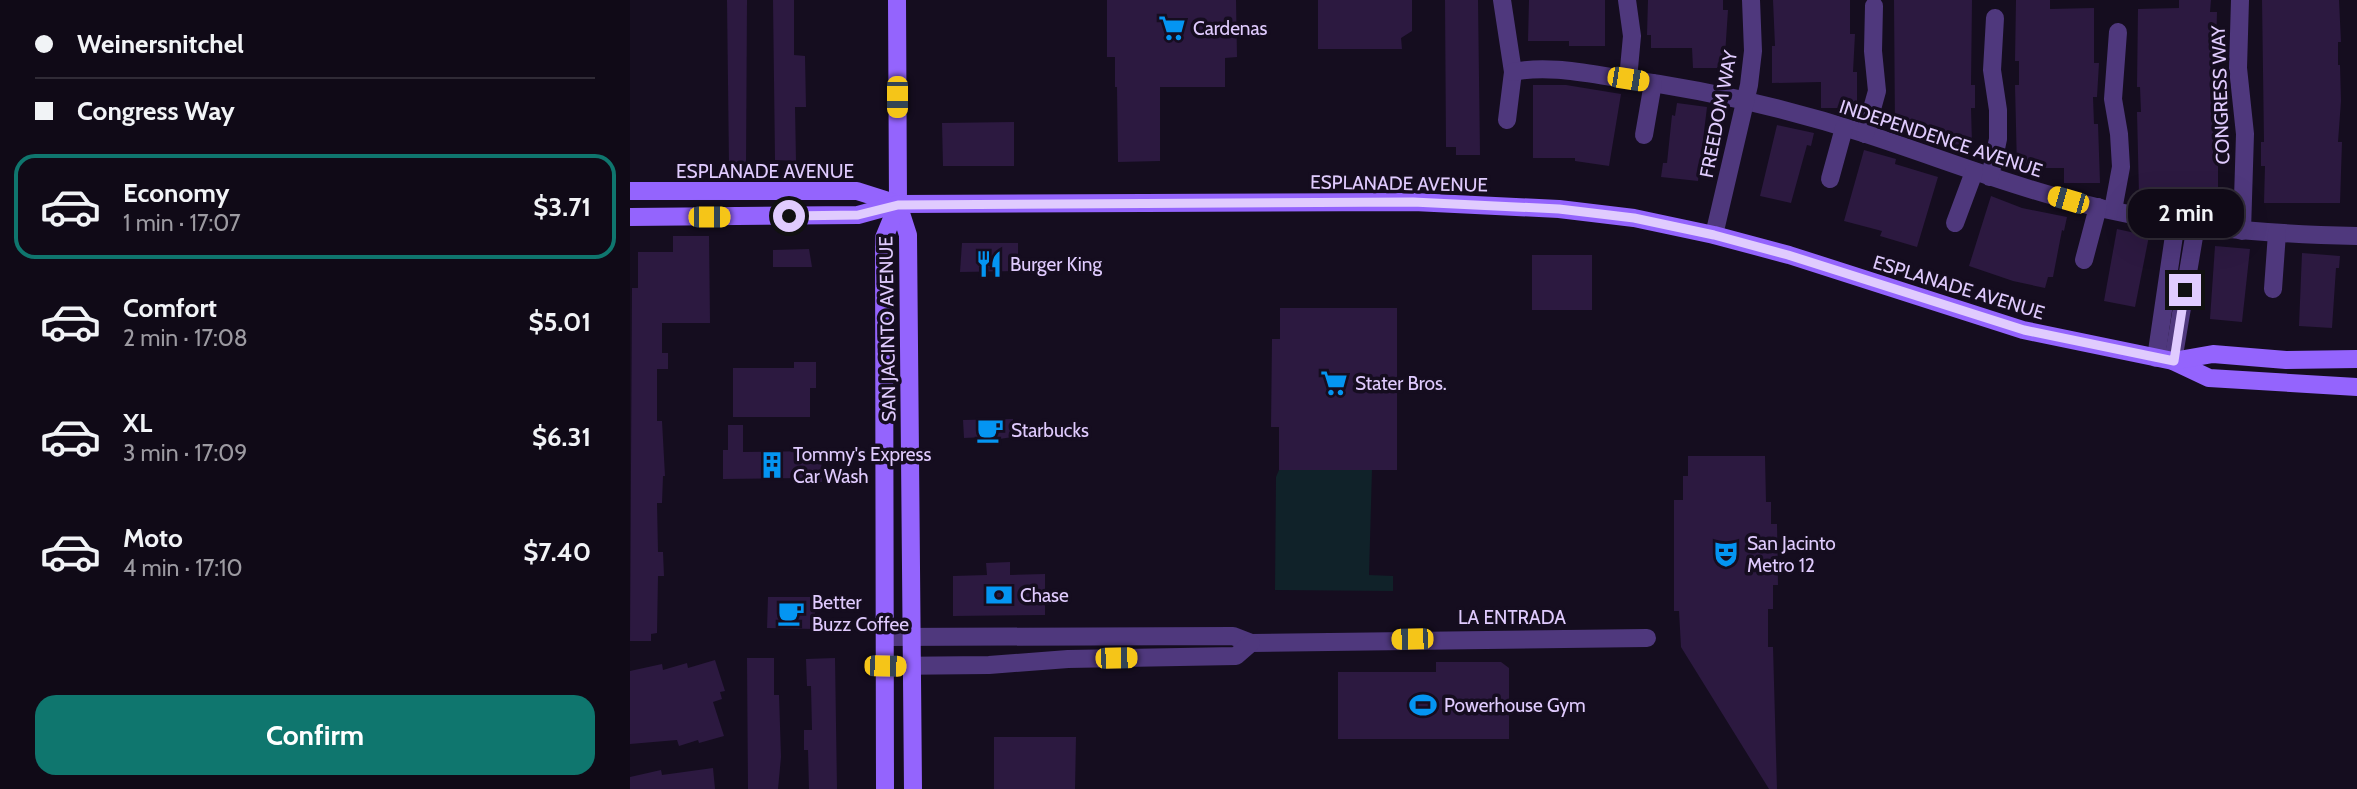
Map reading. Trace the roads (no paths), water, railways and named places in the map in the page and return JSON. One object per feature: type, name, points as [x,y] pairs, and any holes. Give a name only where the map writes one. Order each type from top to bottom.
[{"type":"main road","name":"SAN JACINTO AVENUE","points":[[897,0],[898,205],[908,235],[913,789]]},
{"type":"main road","name":"ESPLANADE AVENUE","points":[[630,191],[857,191],[898,205]]},
{"type":"main road","name":"ESPLANADE AVENUE","points":[[630,217],[858,215],[898,205],[1453,203],[1559,209],[1634,218],[1714,235],[1788,255],[2011,327],[2165,360],[2209,378],[2357,387]]},
{"type":"main road","name":"SAN JACINTO AVENUE","points":[[885,789],[884,238],[898,205]]},
{"type":"main road","name":"ESPLANADE AVENUE","points":[[2165,360],[2213,354],[2286,359],[2357,359]]},
{"type":"street","points":[[1502,0],[1513,72],[1507,120]]},
{"type":"street","points":[[1627,0],[1632,36],[1628,79]]},
{"type":"street","name":"FREEDOM WAY","points":[[1714,235],[1745,102],[1752,51],[1751,0]]},
{"type":"street","name":"CONGRESS WAY","points":[[2240,0],[2238,68],[2245,134],[2242,231]]},
{"type":"street","points":[[1865,134],[1877,91],[1873,42],[1874,6]]},
{"type":"street","points":[[1955,223],[1982,175],[1998,139],[1998,110],[1992,70],[1995,18]]},
{"type":"street","points":[[2084,260],[2121,167],[2113,99],[2118,32]]},
{"type":"street","name":"INDEPENDENCE AVENUE","points":[[1513,72],[1545,69],[1628,79],[1745,102],[1865,134],[1982,175],[2106,209],[2242,231],[2357,236]]},
{"type":"street","points":[[1644,135],[1653,83]]},
{"type":"street","points":[[1830,179],[1844,128]]},
{"type":"street","points":[[2165,360],[2176,222]]},
{"type":"street","points":[[2165,360],[2196,225]]},
{"type":"street","points":[[2273,289],[2277,233]]},
{"type":"street","name":"LA ENTRADA","points":[[886,637],[1233,636],[1251,643],[1647,638]]},
{"type":"street","name":"LA ENTRADA","points":[[885,666],[1236,656],[1251,643]]},
{"type":"place","name":"Cardenas","points":[[1172,28]]},
{"type":"place","name":"Burger King","points":[[989,264]]},
{"type":"place","name":"Stater Bros.","points":[[1334,383]]},
{"type":"place","name":"Starbucks","points":[[990,430]]},
{"type":"place","name":"Tommy's Express Car Wash","points":[[772,465]]},
{"type":"place","name":"San Jacinto Metro 12","points":[[1726,554]]},
{"type":"place","name":"Chase","points":[[999,595]]},
{"type":"place","name":"Better Buzz Coffee","points":[[791,613]]},
{"type":"place","name":"Powerhouse Gym","points":[[1423,705]]}]
